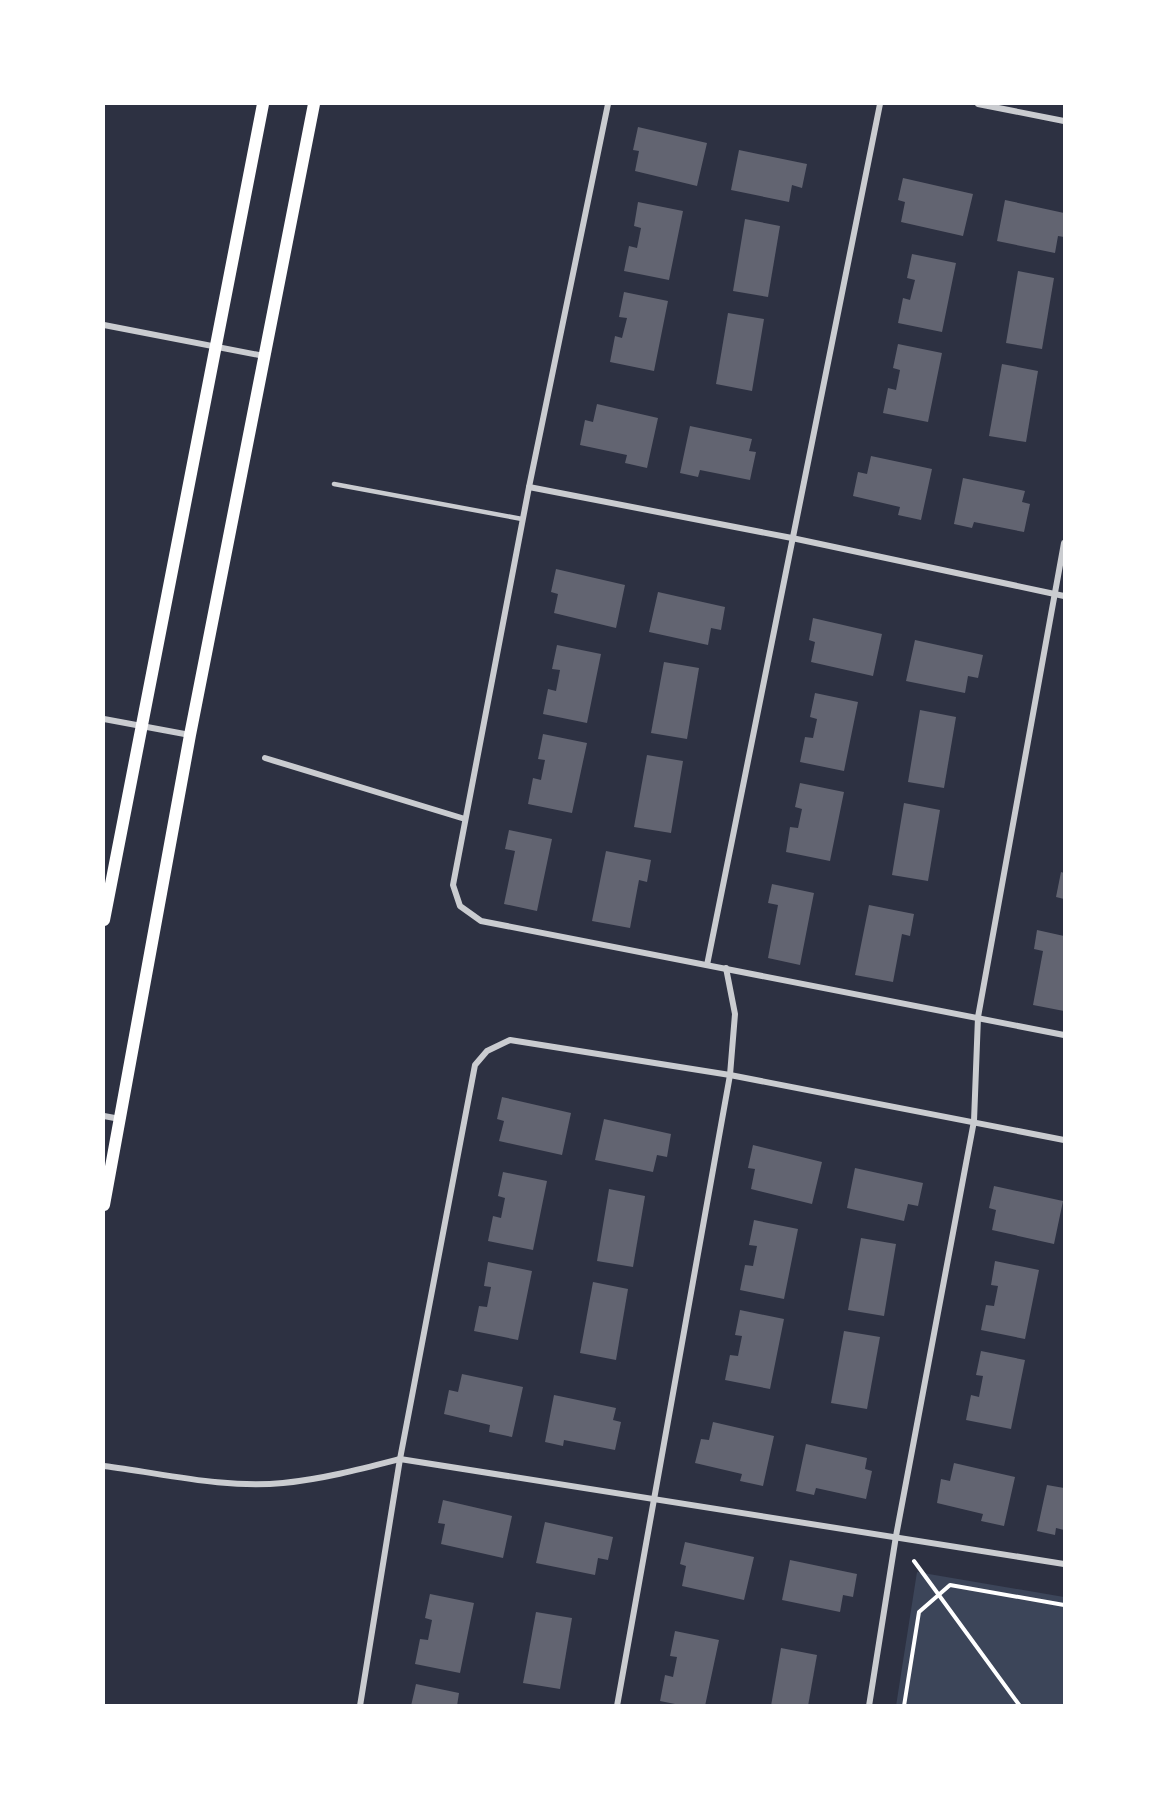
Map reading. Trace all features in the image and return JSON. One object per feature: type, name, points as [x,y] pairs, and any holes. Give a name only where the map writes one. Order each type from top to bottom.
[{"type":"main road","points":[[104,920],[263,104]]},
{"type":"main road","points":[[104,1204],[190,735],[314,104]]},
{"type":"street","points":[[608,104],[522,519],[465,819],[453,885],[460,906],[481,921],[1065,1035]]},
{"type":"street","points":[[707,965],[880,104]]},
{"type":"street","points":[[978,104],[1065,121]]},
{"type":"street","points":[[104,325],[264,356]]},
{"type":"street","points":[[529,487],[792,538],[1065,596]]},
{"type":"street","points":[[869,1706],[896,1536],[974,1121],[978,1017],[1065,543]]},
{"type":"street","points":[[104,718],[190,735]]},
{"type":"street","points":[[265,758],[465,819]]},
{"type":"street","points":[[616,1706],[730,1075],[735,1014],[726,968]]},
{"type":"street","points":[[360,1706],[400,1459],[475,1065],[487,1051],[510,1040],[730,1075],[1065,1140]]},
{"type":"street","points":[[104,1116],[120,1119]]},
{"type":"street","points":[[104,1466],[221,1482],[281,1483],[341,1474],[400,1459],[1065,1564]]},
{"type":"lane","points":[[334,483],[522,519]]},
{"type":"path","points":[[896,1536],[1020,1706]]},
{"type":"path","points":[[904,1706],[919,1612],[950,1585],[1065,1605]]},
{"type":"shaded area","points":[[917,1572],[1064,1597],[1064,1705],[896,1706]]},
{"type":"building","points":[[638,127],[707,143],[697,186],[635,171],[639,151],[633,150]]},
{"type":"building","points":[[739,150],[807,164],[802,188],[792,185],[789,202],[731,190]]},
{"type":"building","points":[[903,178],[973,194],[963,236],[901,222],[905,202],[898,200]]},
{"type":"building","points":[[1005,200],[1064,213],[1064,237],[1058,236],[1055,253],[997,241]]},
{"type":"building","points":[[638,202],[683,211],[669,280],[624,271],[629,246],[637,248],[641,228],[634,226]]},
{"type":"building","points":[[745,219],[780,226],[768,297],[733,291]]},
{"type":"building","points":[[912,254],[956,263],[942,332],[898,323],[903,298],[910,300],[915,280],[907,278]]},
{"type":"building","points":[[1018,271],[1054,278],[1042,349],[1006,343]]},
{"type":"building","points":[[624,292],[668,301],[654,371],[610,362],[615,336],[622,338],[627,318],[619,317]]},
{"type":"building","points":[[728,313],[764,319],[752,391],[716,384]]},
{"type":"building","points":[[898,344],[942,353],[928,422],[883,413],[888,388],[896,390],[900,370],[893,368]]},
{"type":"building","points":[[1002,364],[1038,371],[1026,442],[989,436]]},
{"type":"building","points":[[597,404],[658,418],[647,468],[625,463],[627,455],[580,445],[585,420],[593,422]]},
{"type":"building","points":[[690,426],[752,439],[749,451],[756,452],[750,480],[700,470],[698,477],[680,473]]},
{"type":"building","points":[[871,456],[932,469],[921,520],[898,515],[900,507],[853,496],[858,472],[867,474]]},
{"type":"building","points":[[963,478],[1025,491],[1022,502],[1030,504],[1024,532],[974,522],[972,528],[954,524]]},
{"type":"building","points":[[556,569],[625,585],[616,628],[554,613],[558,594],[551,592]]},
{"type":"building","points":[[658,592],[725,607],[721,630],[711,628],[708,645],[649,632]]},
{"type":"building","points":[[813,618],[882,634],[873,676],[811,662],[815,642],[809,640]]},
{"type":"building","points":[[915,640],[983,655],[978,678],[968,676],[965,693],[906,681]]},
{"type":"building","points":[[557,645],[601,654],[587,723],[543,714],[548,689],[556,691],[560,670],[552,669]]},
{"type":"building","points":[[664,662],[699,668],[687,739],[651,733]]},
{"type":"building","points":[[815,693],[858,702],[844,771],[800,762],[805,737],[813,738],[817,719],[810,717]]},
{"type":"building","points":[[920,710],[956,717],[944,788],[908,782]]},
{"type":"building","points":[[543,734],[587,743],[572,813],[528,804],[533,778],[541,780],[545,760],[538,759]]},
{"type":"building","points":[[647,755],[683,761],[671,833],[634,827]]},
{"type":"building","points":[[800,783],[844,792],[830,861],[786,852],[790,827],[798,828],[802,809],[795,807]]},
{"type":"building","points":[[904,803],[940,810],[928,881],[892,875]]},
{"type":"building","points":[[509,830],[552,839],[537,911],[504,904],[515,851],[505,849]]},
{"type":"building","points":[[606,851],[651,860],[647,882],[639,880],[630,928],[592,921]]},
{"type":"building","points":[[1061,872],[1064,873],[1064,899],[1056,897]]},
{"type":"building","points":[[772,884],[814,893],[800,965],[768,958],[778,905],[768,903]]},
{"type":"building","points":[[869,905],[914,914],[910,936],[902,934],[893,982],[855,975]]},
{"type":"building","points":[[1037,930],[1064,936],[1064,1011],[1033,1005],[1043,951],[1034,949]]},
{"type":"building","points":[[502,1097],[571,1113],[562,1155],[499,1141],[504,1121],[497,1119]]},
{"type":"building","points":[[604,1119],[671,1134],[667,1157],[657,1155],[653,1172],[595,1160]]},
{"type":"building","points":[[753,1145],[822,1162],[812,1204],[751,1189],[755,1169],[748,1168]]},
{"type":"building","points":[[855,1168],[923,1183],[918,1206],[908,1204],[904,1221],[847,1208]]},
{"type":"building","points":[[503,1172],[547,1181],[533,1250],[488,1241],[493,1216],[501,1218],[505,1198],[498,1196]]},
{"type":"building","points":[[994,1186],[1063,1201],[1054,1244],[992,1230],[996,1210],[989,1208]]},
{"type":"building","points":[[609,1189],[645,1196],[633,1267],[597,1261]]},
{"type":"building","points":[[754,1220],[798,1229],[784,1299],[740,1290],[745,1265],[753,1266],[757,1246],[749,1245]]},
{"type":"building","points":[[861,1238],[896,1244],[884,1316],[848,1310]]},
{"type":"building","points":[[995,1261],[1039,1270],[1025,1339],[981,1330],[986,1305],[994,1306],[998,1286],[991,1285]]},
{"type":"building","points":[[488,1262],[532,1271],[518,1340],[474,1331],[479,1306],[487,1307],[491,1287],[484,1286]]},
{"type":"building","points":[[593,1282],[628,1289],[616,1360],[580,1353]]},
{"type":"building","points":[[740,1310],[784,1319],[770,1389],[725,1380],[730,1355],[738,1356],[742,1336],[735,1335]]},
{"type":"building","points":[[844,1331],[880,1337],[867,1409],[831,1403]]},
{"type":"building","points":[[981,1351],[1025,1360],[1011,1429],[966,1420],[971,1395],[979,1397],[983,1376],[976,1375]]},
{"type":"building","points":[[462,1374],[523,1387],[512,1437],[489,1432],[490,1425],[444,1414],[449,1390],[458,1392]]},
{"type":"building","points":[[554,1395],[616,1408],[613,1420],[621,1422],[615,1450],[564,1440],[563,1446],[545,1442]]},
{"type":"building","points":[[713,1422],[774,1436],[763,1486],[740,1481],[742,1474],[695,1463],[701,1439],[709,1440]]},
{"type":"building","points":[[806,1444],[867,1458],[865,1469],[872,1471],[866,1499],[816,1488],[814,1495],[796,1491]]},
{"type":"building","points":[[954,1463],[1015,1477],[1004,1526],[981,1521],[983,1514],[937,1503],[941,1479],[950,1481]]},
{"type":"building","points":[[1047,1485],[1064,1488],[1064,1530],[1056,1528],[1055,1535],[1037,1531]]},
{"type":"building","points":[[443,1500],[512,1516],[503,1558],[441,1544],[445,1524],[438,1523]]},
{"type":"building","points":[[545,1522],[613,1537],[608,1560],[598,1558],[595,1575],[536,1563]]},
{"type":"building","points":[[685,1542],[754,1557],[744,1600],[682,1586],[686,1566],[680,1564]]},
{"type":"building","points":[[790,1560],[857,1574],[853,1597],[843,1595],[840,1612],[782,1600]]},
{"type":"building","points":[[430,1594],[474,1603],[460,1673],[415,1664],[420,1639],[428,1640],[432,1620],[425,1618]]},
{"type":"building","points":[[536,1612],[572,1618],[560,1689],[523,1683]]},
{"type":"building","points":[[675,1631],[719,1640],[705,1706],[685,1706],[660,1701],[665,1675],[673,1677],[677,1657],[670,1656]]},
{"type":"building","points":[[781,1648],[817,1655],[808,1706],[771,1706]]},
{"type":"building","points":[[416,1684],[459,1693],[457,1706],[411,1706]]}]
